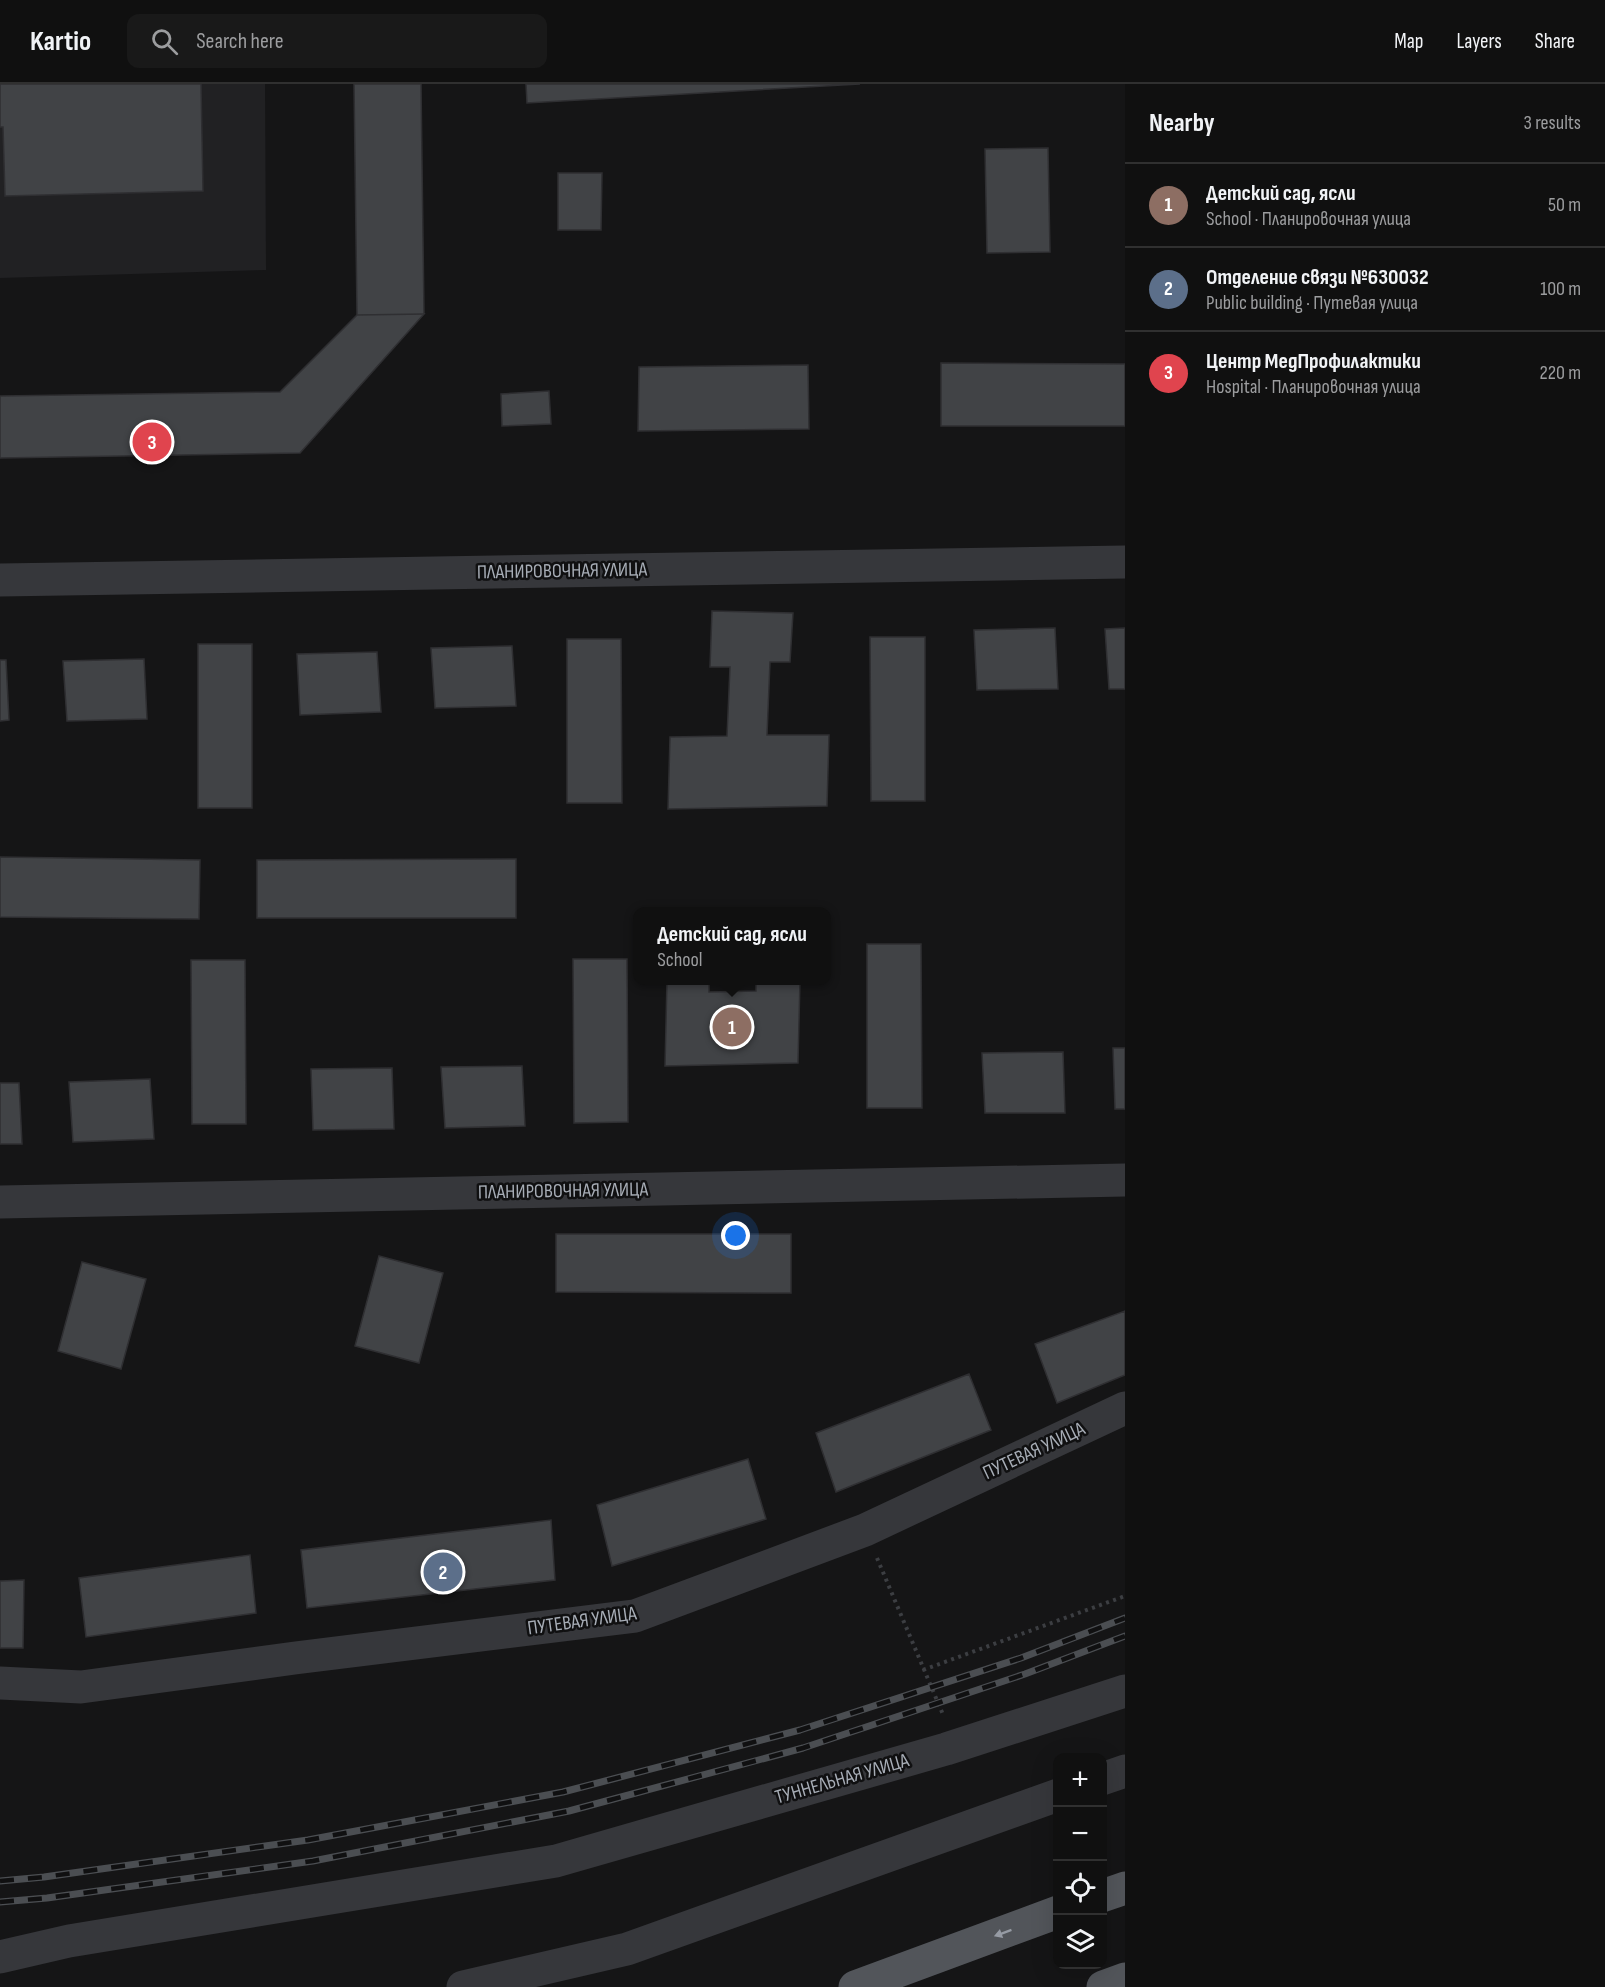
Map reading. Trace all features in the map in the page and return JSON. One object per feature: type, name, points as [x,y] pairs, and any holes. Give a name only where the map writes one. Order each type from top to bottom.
[{"type":"main road","points":[[1107,1894],[1125,1888]]},
{"type":"main road","points":[[855,1987],[1053,1914]]},
{"type":"main road","points":[[1103,1987],[1125,1979]]},
{"type":"street","name":"ПЛАНИРОВОЧНАЯ УЛИЦА","points":[[0,580],[1125,562]]},
{"type":"street","name":"ПЛАНИРОВОЧНАЯ УЛИЦА","points":[[0,1202],[1125,1180]]},
{"type":"street","name":"ПУТЕВАЯ УЛИЦА","points":[[0,1683],[81,1687],[635,1616],[865,1530],[1125,1408]]},
{"type":"street","name":"ТУННЕЛЬНАЯ УЛИЦА","points":[[0,1957],[69,1941],[556,1860],[946,1749],[1125,1691]]},
{"type":"street","points":[[1107,1777],[1125,1771]]},
{"type":"street","points":[[463,1987],[627,1949],[1053,1797]]},
{"type":"path","points":[[865,1530],[947,1725]]},
{"type":"path","points":[[923,1670],[1125,1596]]},
{"type":"shaded area","points":[[0,84],[265,84],[266,270],[0,278]]},
{"type":"building","points":[[0,84],[201,84],[203,191],[5,196],[3,127],[0,127]]},
{"type":"building","points":[[354,84],[421,84],[424,314],[357,315]]},
{"type":"building","points":[[526,84],[860,84],[527,103]]},
{"type":"building","points":[[1048,148],[1050,252],[987,253],[985,149]]},
{"type":"building","points":[[558,173],[602,173],[601,230],[558,230]]},
{"type":"building","points":[[424,314],[300,453],[0,458],[0,396],[280,392],[357,315]]},
{"type":"building","points":[[941,363],[1125,364],[1125,426],[941,426]]},
{"type":"building","points":[[808,365],[809,429],[638,431],[639,367]]},
{"type":"building","points":[[549,391],[551,424],[502,426],[501,394]]},
{"type":"building","points":[[712,611],[793,613],[790,662],[770,662],[767,735],[829,735],[827,806],[668,809],[670,737],[727,736],[730,667],[710,667]]},
{"type":"building","points":[[1055,628],[1058,689],[977,690],[974,630]]},
{"type":"building","points":[[1125,628],[1125,689],[1109,689],[1105,629]]},
{"type":"building","points":[[870,637],[925,637],[925,801],[871,801]]},
{"type":"building","points":[[567,639],[621,639],[622,803],[567,803]]},
{"type":"building","points":[[198,644],[252,644],[252,808],[198,808]]},
{"type":"building","points":[[512,646],[516,706],[435,708],[431,648]]},
{"type":"building","points":[[377,652],[381,712],[300,715],[297,654]]},
{"type":"building","points":[[144,659],[147,719],[67,721],[63,661]]},
{"type":"building","points":[[0,660],[6,660],[9,720],[0,721]]},
{"type":"building","points":[[0,857],[200,860],[199,919],[0,917]]},
{"type":"building","points":[[516,859],[516,918],[257,918],[257,860]]},
{"type":"building","points":[[867,944],[921,944],[922,1108],[867,1108]]},
{"type":"building","points":[[573,959],[627,959],[628,1122],[574,1123]]},
{"type":"building","points":[[191,960],[245,960],[246,1124],[192,1124]]},
{"type":"building","points":[[667,985],[709,985],[709,992],[756,991],[756,985],[800,985],[798,1063],[665,1066]]},
{"type":"building","points":[[1113,1048],[1125,1048],[1125,1109],[1115,1109]]},
{"type":"building","points":[[1063,1052],[1065,1113],[985,1113],[982,1053]]},
{"type":"building","points":[[522,1066],[525,1126],[445,1128],[441,1067]]},
{"type":"building","points":[[392,1068],[394,1129],[313,1130],[311,1069]]},
{"type":"building","points":[[150,1079],[154,1139],[73,1142],[69,1082]]},
{"type":"building","points":[[0,1083],[19,1083],[22,1144],[0,1144]]},
{"type":"building","points":[[556,1234],[791,1234],[791,1293],[556,1292]]},
{"type":"building","points":[[379,1256],[443,1273],[419,1363],[355,1346]]},
{"type":"building","points":[[82,1262],[146,1279],[121,1369],[58,1351]]},
{"type":"building","points":[[1125,1311],[1125,1375],[1057,1403],[1035,1344]]},
{"type":"building","points":[[969,1374],[991,1430],[836,1492],[816,1433]]},
{"type":"building","points":[[748,1459],[766,1519],[612,1566],[597,1505]]},
{"type":"building","points":[[551,1520],[555,1580],[307,1608],[301,1550]]},
{"type":"building","points":[[250,1555],[256,1613],[86,1637],[79,1578]]},
{"type":"building","points":[[24,1580],[23,1648],[0,1648],[0,1581]]},
{"type":"railway","points":[[0,1881],[44,1877],[308,1840],[563,1792],[800,1730],[1021,1658],[1125,1618]]},
{"type":"railway","points":[[0,1902],[47,1898],[313,1861],[569,1811],[803,1748],[1025,1674],[1125,1636]]},
{"type":"place","name":"Центр МедПрофилактики","points":[[152,442]]},
{"type":"place","name":"Детский сад, ясли","points":[[732,1027]]},
{"type":"place","name":"Отделение связи №630032","points":[[443,1572]]}]
